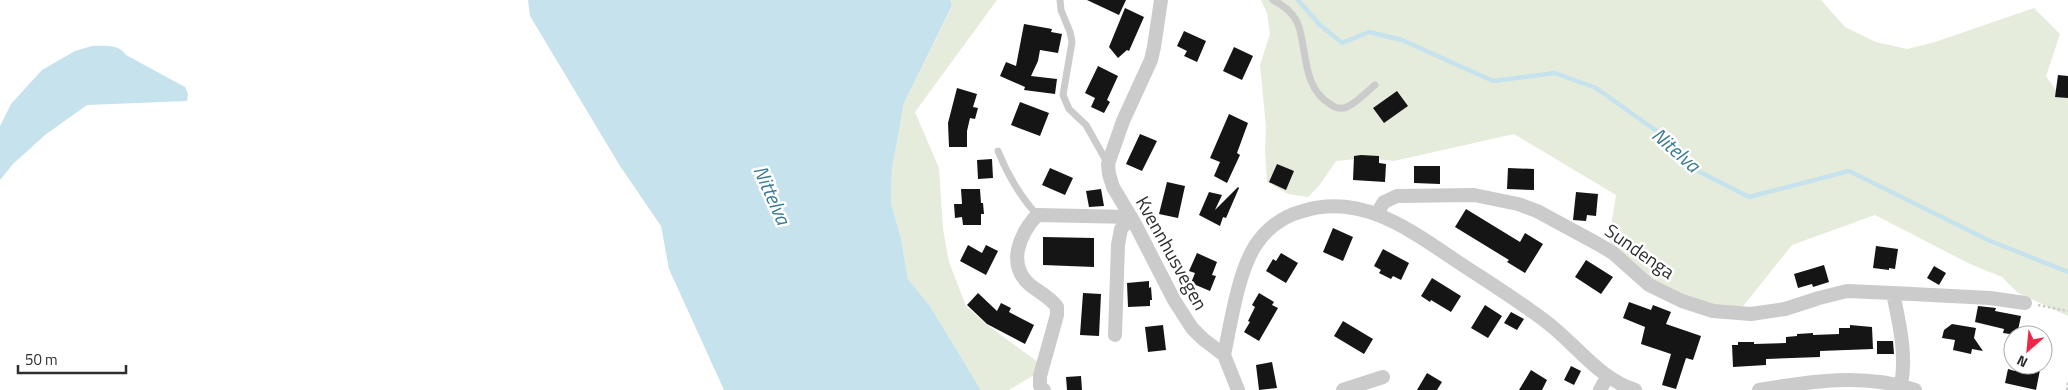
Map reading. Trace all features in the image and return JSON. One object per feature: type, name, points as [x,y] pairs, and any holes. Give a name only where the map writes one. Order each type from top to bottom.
[{"type":"street","points":[[1108,164],[1123,122],[1151,60],[1161,0]]},
{"type":"street","name":"Kvennhusvegen","points":[[1108,164],[1113,187],[1131,217],[1174,300],[1192,328],[1203,340],[1224,355]]},
{"type":"street","name":"Sundenga","points":[[1377,213],[1384,202],[1397,196],[1474,195],[1518,204],[1537,211],[1613,253],[1649,285],[1682,301],[1713,311],[1751,314],[1785,309],[1846,291],[1990,298],[2025,303]]},
{"type":"street","points":[[1238,390],[1224,355],[1245,268],[1256,245],[1273,226],[1295,213],[1327,205],[1361,208],[1377,213],[1411,231],[1550,325],[1607,377],[1635,390]]},
{"type":"street","points":[[1044,390],[1040,386],[1040,376],[1057,315],[1057,307],[1024,279],[1017,257],[1019,241],[1027,226],[1037,215],[1131,217]]},
{"type":"street","points":[[1115,335],[1118,245],[1121,229],[1131,217]]},
{"type":"street","points":[[1893,292],[1900,327],[1904,368],[1901,385]]},
{"type":"street","points":[[1343,390],[1383,377]]},
{"type":"street","points":[[1600,390],[1607,377]]},
{"type":"street","points":[[1759,390],[1800,383],[1851,379],[1901,385],[1915,390]]},
{"type":"lane","points":[[1060,0],[1061,10],[1072,42],[1063,95],[1069,109],[1086,125],[1108,164]]},
{"type":"lane","points":[[1274,0],[1294,16],[1299,27],[1313,86],[1326,102],[1340,109],[1347,107],[1376,85]]},
{"type":"lane","points":[[998,152],[1021,198],[1037,215]]},
{"type":"path","points":[[2025,303],[2068,310]]},
{"type":"path","points":[[2067,390],[2068,382]]},
{"type":"green space","points":[[950,0],[997,0],[915,112],[939,168],[943,229],[949,262],[966,306],[986,324],[1042,365],[1034,375],[1009,390],[981,390],[930,306],[908,279],[901,238],[891,203],[892,169],[904,103],[952,7]]},
{"type":"green space","points":[[1261,0],[1821,0],[1845,27],[1876,42],[1907,49],[1935,42],[2034,8],[2060,34],[2046,76],[2057,92],[2068,97],[2068,316],[2018,293],[2002,277],[1970,264],[1875,215],[1792,245],[1736,315],[1679,303],[1610,250],[1611,226],[1616,195],[1514,134],[1394,161],[1366,158],[1336,161],[1319,186],[1308,197],[1288,194],[1267,182],[1266,127],[1260,65],[1270,34],[1267,13]]},
{"type":"water","name":"Nittelva","points":[[528,0],[950,0],[952,6],[904,103],[892,169],[891,203],[901,238],[908,279],[930,306],[981,390],[724,390],[669,269],[661,226],[620,166],[530,16]]},
{"type":"water","points":[[92,46],[111,46],[123,51],[126,55],[185,87],[188,94],[187,101],[87,105],[45,135],[13,164],[0,180],[0,126],[11,104],[42,70],[75,51]]},
{"type":"building","points":[[1087,0],[1126,0],[1119,15]]},
{"type":"building","points":[[1125,8],[1144,17],[1129,51],[1127,50],[1118,58],[1109,47]]},
{"type":"building","points":[[1024,24],[1052,29],[1051,32],[1062,34],[1058,53],[1040,50],[1038,61],[1031,76],[1057,79],[1055,94],[1024,90],[1025,87],[1000,76],[1006,62],[1016,66]]},
{"type":"building","points":[[1184,31],[1206,41],[1197,62],[1184,56],[1187,51],[1177,46]]},
{"type":"building","points":[[1234,47],[1253,56],[1242,80],[1223,71]]},
{"type":"building","points":[[1098,66],[1118,76],[1107,100],[1110,102],[1104,113],[1091,107],[1095,98],[1085,93]]},
{"type":"building","points":[[2058,75],[2068,76],[2068,98],[2055,97]]},
{"type":"building","points":[[957,88],[977,94],[973,107],[978,108],[975,119],[970,118],[967,131],[967,147],[949,147],[948,123]]},
{"type":"building","points":[[1397,91],[1408,106],[1384,123],[1373,108]]},
{"type":"building","points":[[1020,102],[1049,113],[1040,136],[1011,125]]},
{"type":"building","points":[[1229,114],[1248,123],[1237,153],[1240,155],[1227,183],[1214,176],[1220,162],[1210,158]]},
{"type":"building","points":[[1140,134],[1157,141],[1142,171],[1126,164]]},
{"type":"building","points":[[1354,156],[1379,156],[1379,163],[1386,164],[1385,182],[1353,180]]},
{"type":"building","points":[[992,159],[993,178],[978,179],[977,160]]},
{"type":"building","points":[[1277,164],[1294,171],[1286,190],[1269,182]]},
{"type":"building","points":[[1414,166],[1440,166],[1440,184],[1414,183]]},
{"type":"building","points":[[1050,168],[1073,178],[1065,195],[1042,185]]},
{"type":"building","points":[[1508,168],[1534,169],[1534,190],[1507,189]]},
{"type":"building","points":[[1167,182],[1185,186],[1178,218],[1159,214]]},
{"type":"building","points":[[1238,187],[1226,218],[1223,217],[1220,226],[1199,215],[1209,192],[1222,195],[1215,210]]},
{"type":"building","points":[[961,189],[980,189],[984,214],[981,214],[981,225],[963,225],[962,217],[955,218],[954,204],[962,204]]},
{"type":"building","points":[[1101,189],[1104,206],[1089,207],[1086,191]]},
{"type":"building","points":[[1576,192],[1598,194],[1596,216],[1587,215],[1586,221],[1573,220]]},
{"type":"building","points":[[1466,209],[1520,242],[1525,233],[1543,244],[1525,273],[1507,262],[1509,260],[1455,227]]},
{"type":"building","points":[[1333,228],[1353,237],[1343,261],[1323,252]]},
{"type":"building","points":[[1043,237],[1094,238],[1094,267],[1043,265]]},
{"type":"building","points":[[968,245],[982,253],[986,245],[998,251],[986,275],[960,261]]},
{"type":"building","points":[[1876,246],[1898,249],[1895,269],[1873,268]]},
{"type":"building","points":[[1383,249],[1409,263],[1401,280],[1393,276],[1391,279],[1379,273],[1381,270],[1374,266]]},
{"type":"building","points":[[1197,253],[1217,262],[1212,275],[1216,276],[1210,291],[1191,283],[1195,273],[1189,271]]},
{"type":"building","points":[[1281,253],[1298,263],[1286,283],[1266,271],[1273,259],[1276,261]]},
{"type":"building","points":[[1586,260],[1613,277],[1601,294],[1575,277]]},
{"type":"building","points":[[1824,265],[1829,282],[1813,287],[1812,284],[1798,288],[1794,274]]},
{"type":"building","points":[[1934,266],[1946,273],[1939,285],[1927,278]]},
{"type":"building","points":[[1432,278],[1461,296],[1451,312],[1421,296]]},
{"type":"building","points":[[1149,281],[1152,300],[1150,300],[1150,306],[1128,307],[1127,283]]},
{"type":"building","points":[[978,293],[997,311],[1001,303],[1011,308],[1009,312],[1034,325],[1025,344],[987,324],[967,305]]},
{"type":"building","points":[[1083,293],[1101,294],[1099,336],[1080,335]]},
{"type":"building","points":[[1259,293],[1274,302],[1272,305],[1278,308],[1259,341],[1244,332],[1255,307],[1252,305]]},
{"type":"building","points":[[1629,302],[1651,310],[1653,305],[1671,312],[1666,324],[1701,336],[1693,360],[1686,358],[1676,389],[1662,385],[1671,354],[1641,344],[1645,327],[1623,318]]},
{"type":"building","points":[[1485,305],[1502,316],[1488,338],[1471,328]]},
{"type":"building","points":[[1978,306],[1996,308],[1995,311],[2021,316],[2019,325],[2003,325],[2003,329],[1975,322]]},
{"type":"building","points":[[1511,312],[1524,319],[1517,330],[1504,323]]},
{"type":"building","points":[[1343,321],[1373,339],[1364,354],[1334,336]]},
{"type":"building","points":[[1952,324],[1976,328],[1974,338],[1983,351],[1972,349],[1971,354],[1953,350],[1955,340],[1942,338],[1944,330]]},
{"type":"building","points":[[1163,325],[1166,350],[1148,352],[1145,327]]},
{"type":"building","points":[[1850,325],[1872,327],[1873,349],[1820,351],[1820,357],[1766,359],[1766,365],[1733,367],[1732,345],[1738,345],[1738,342],[1754,342],[1754,344],[1786,343],[1786,337],[1813,333],[1813,335],[1839,334],[1839,328],[1850,328]]},
{"type":"building","points":[[1877,341],[1893,341],[1894,354],[1877,354]]},
{"type":"building","points":[[1272,362],[1277,388],[1259,390],[1256,365]]},
{"type":"building","points":[[1571,366],[1581,371],[1574,385],[1564,380]]},
{"type":"building","points":[[1531,370],[1547,380],[1542,390],[1519,390]]},
{"type":"building","points":[[1427,373],[1442,382],[1437,390],[1417,390]]},
{"type":"building","points":[[2007,375],[2039,375],[2036,390],[2005,383]]},
{"type":"building","points":[[1081,376],[1082,390],[1067,390],[1066,377]]},
{"type":"waterway","name":"Nitelva","points":[[1298,0],[1320,25],[1342,43],[1369,32],[1402,40],[1493,81],[1555,73],[1596,88],[1658,132],[1692,168],[1749,197],[1849,171],[1988,240],[2068,272]]}]
